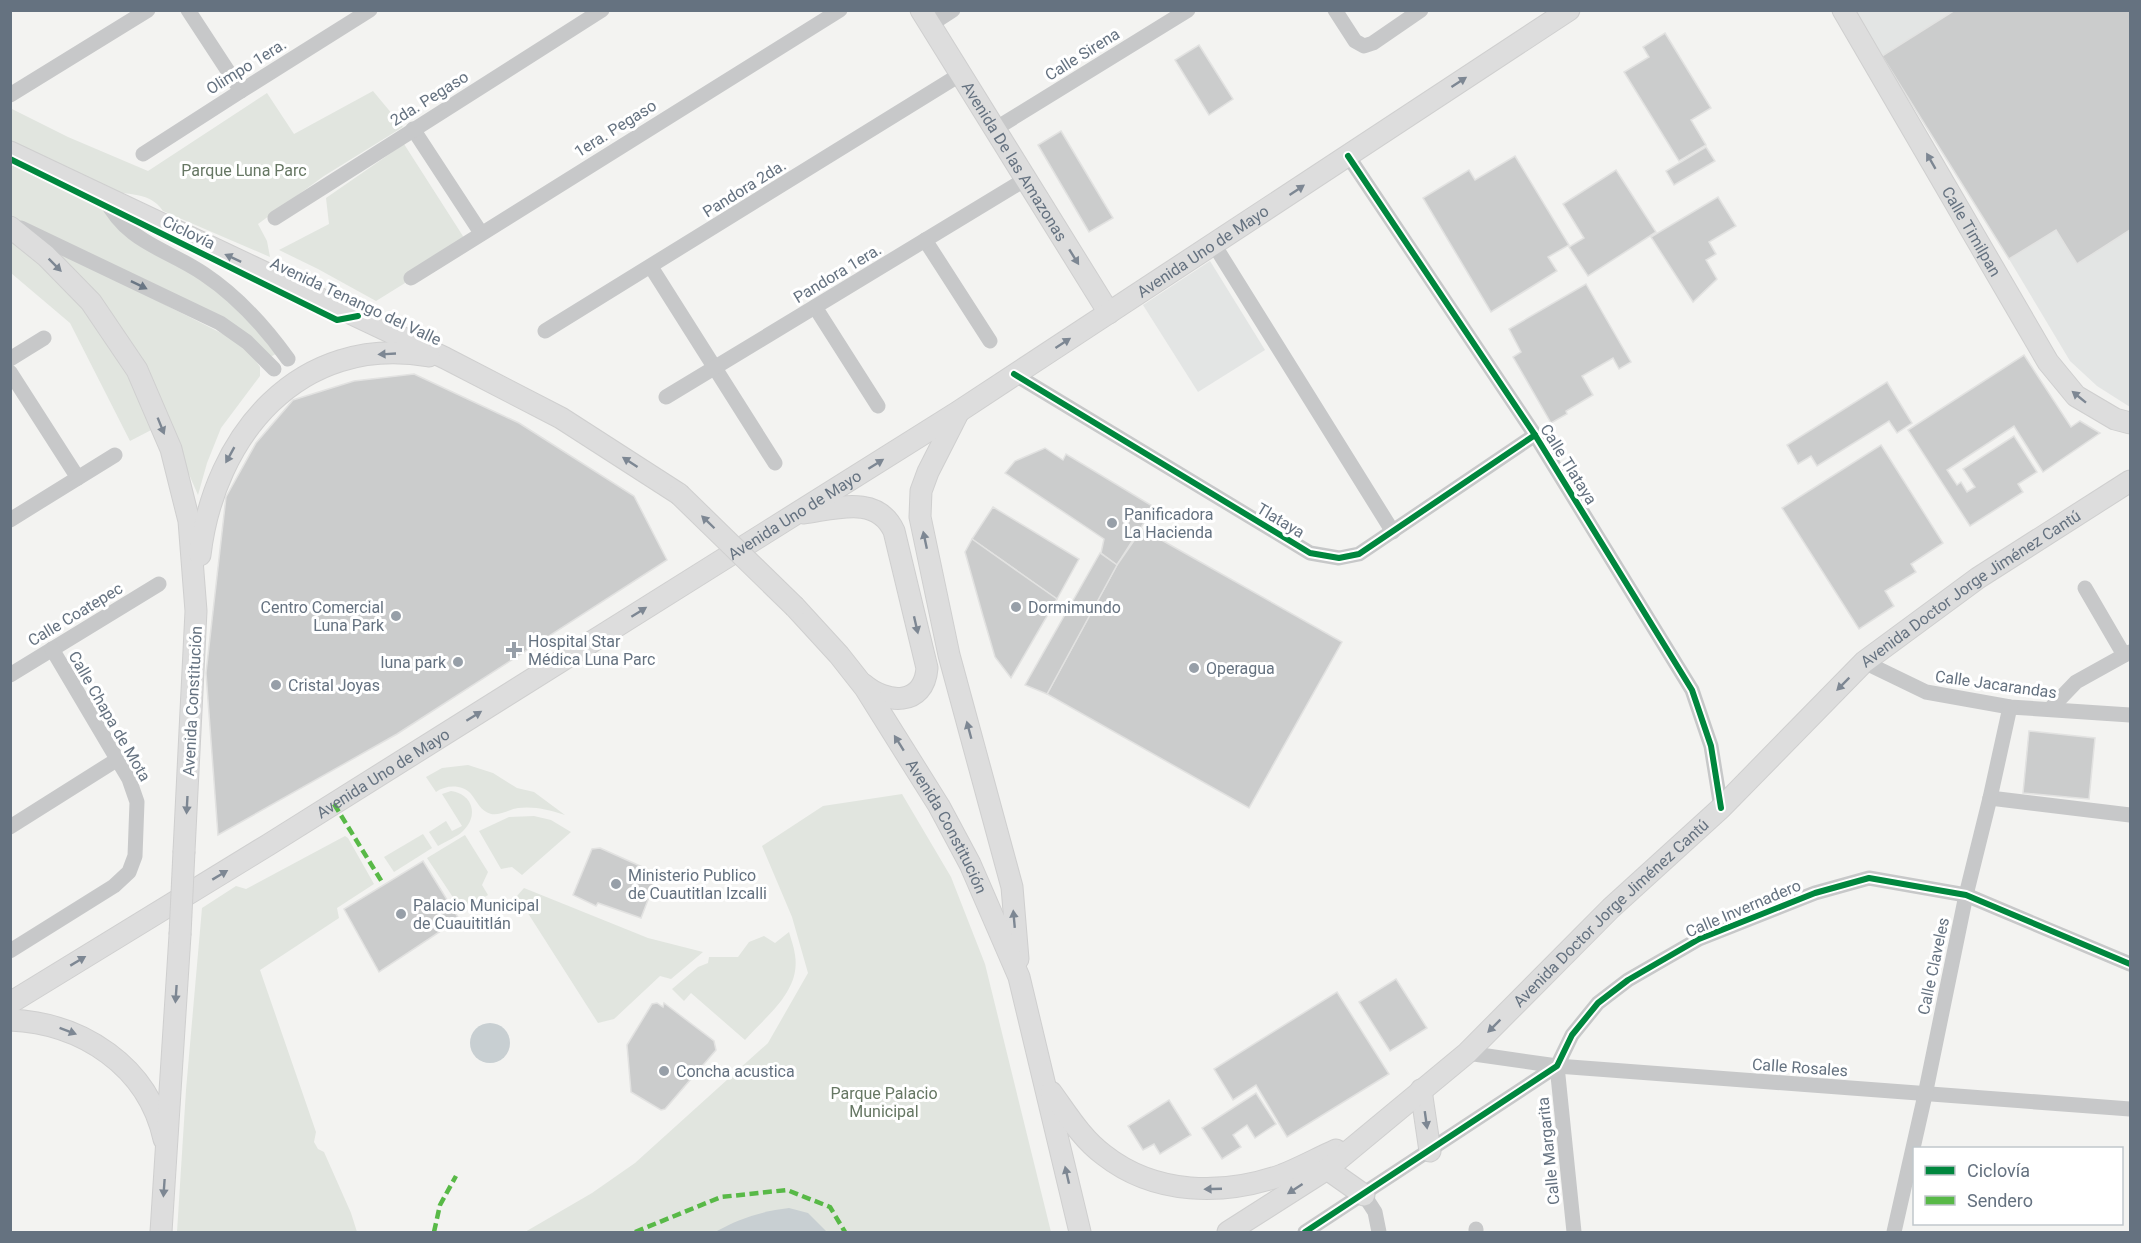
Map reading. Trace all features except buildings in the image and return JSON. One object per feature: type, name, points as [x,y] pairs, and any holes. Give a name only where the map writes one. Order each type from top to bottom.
[{"type":"main road","name":"Avenida Uno de Mayo","points":[[10,1003],[268,845],[958,412],[1569,10]]},
{"type":"main road","name":"Calle Timilpan","points":[[1843,10],[2048,362],[2076,396],[2115,419],[2130,423]]},
{"type":"main road","name":"Avenida De las Amazonas","points":[[926,18],[1109,313]]},
{"type":"main road","name":"Avenida Tenango del Valle","points":[[10,152],[445,358],[561,418],[679,494]]},
{"type":"main road","name":"Avenida Constitución","points":[[10,225],[46,256],[91,302],[137,370],[171,449],[189,521],[196,611],[180,935],[161,1233]]},
{"type":"main road","points":[[196,611],[201,549],[212,497],[230,455],[242,434],[274,398],[308,375],[346,360],[386,353],[445,358]]},
{"type":"main road","points":[[958,412],[921,491],[920,517],[949,655],[1012,887],[1019,977]]},
{"type":"main road","name":"Avenida Doctor Jorge Jiménez Cantú","points":[[1228,1233],[1327,1168],[1467,1053],[1611,908],[1720,808],[1864,662],[1978,578],[2130,481]]},
{"type":"main road","name":"Avenida Constitución","points":[[679,494],[795,607],[839,655],[858,679],[939,806],[960,844],[1019,977],[1080,1233]]},
{"type":"main road","points":[[797,514],[862,506],[882,514],[894,531],[927,668],[926,675],[917,692],[901,699],[873,692],[858,679]]},
{"type":"main road","points":[[10,1020],[46,1023],[64,1029],[89,1040],[112,1056],[126,1069],[148,1100],[163,1135],[166,1154]]},
{"type":"main road","points":[[1046,1083],[1074,1124],[1103,1155],[1138,1175],[1173,1186],[1211,1190],[1248,1185],[1283,1175],[1366,1135]]},
{"type":"main road","points":[[1421,1090],[1430,1151]]},
{"type":"main road","points":[[1327,1168],[1364,1195]]},
{"type":"street","points":[[10,95],[148,10]]},
{"type":"street","points":[[188,10],[241,91]]},
{"type":"street","name":"Olimpo 1era.","points":[[143,154],[370,10]]},
{"type":"street","name":"2da. Pegaso","points":[[275,218],[602,10]]},
{"type":"street","name":"1era. Pegaso","points":[[411,278],[840,10]]},
{"type":"street","points":[[926,18],[953,10]]},
{"type":"street","name":"Calle Sirena","points":[[995,129],[1188,10]]},
{"type":"street","points":[[1335,10],[1355,41],[1364,46],[1422,10]]},
{"type":"street","name":"Pandora 2da.","points":[[545,331],[961,74]]},
{"type":"street","points":[[413,129],[481,233]]},
{"type":"street","name":"Calle Tlataya","points":[[1348,156],[1535,435],[1692,690],[1711,746],[1720,808]]},
{"type":"street","name":"Pandora 1era.","points":[[666,397],[1026,179]]},
{"type":"street","points":[[104,197],[116,216],[132,234],[183,261],[225,290],[264,328],[288,359]]},
{"type":"street","points":[[10,225],[220,323],[247,342],[274,369]]},
{"type":"street","points":[[925,240],[990,341]]},
{"type":"street","points":[[1214,243],[1393,532]]},
{"type":"street","points":[[651,267],[775,463]]},
{"type":"street","points":[[815,307],[878,406]]},
{"type":"street","points":[[10,359],[44,338]]},
{"type":"street","points":[[10,372],[78,478]]},
{"type":"street","name":"Tlataya","points":[[1014,374],[1310,553],[1339,558],[1359,554],[1535,435]]},
{"type":"street","points":[[10,520],[115,454]]},
{"type":"street","name":"Calle Coatepec","points":[[10,675],[159,584]]},
{"type":"street","points":[[2050,710],[2076,682],[2127,653],[2085,588]]},
{"type":"street","name":"Calle Chapa de Mota","points":[[10,951],[114,886],[129,872],[135,856],[137,802],[129,779],[52,649]]},
{"type":"street","name":"Calle Jacarandas","points":[[1864,662],[1926,693],[2010,707],[2130,715]]},
{"type":"street","name":"Calle Claveles","points":[[1913,1147],[1966,895],[2010,707]]},
{"type":"street","points":[[10,827],[118,759]]},
{"type":"street","points":[[1990,798],[2130,815]]},
{"type":"street","name":"Calle Invernadero","points":[[1557,1066],[1572,1035],[1598,1003],[1628,980],[1699,939],[1815,893],[1869,878],[1966,895],[2130,964]]},
{"type":"street","name":"Calle Rosales","points":[[1467,1053],[1557,1066],[2130,1109]]},
{"type":"street","points":[[1305,1233],[1557,1066]]},
{"type":"street","name":"Calle Margarita","points":[[1557,1066],[1574,1233]]},
{"type":"street","name":"Calle Claveles","points":[[1894,1233],[1913,1148]]},
{"type":"street","points":[[1364,1195],[1375,1212],[1379,1233]]},
{"type":"shaded area","points":[[1855,11],[2130,11],[2130,407],[2097,386],[2070,361]]},
{"type":"shaded area","points":[[1210,261],[1265,350],[1198,392],[1143,305]]},
{"type":"shaded area","points":[[490,1023],[498,1024],[504,1029],[509,1035],[509,1051],[504,1057],[498,1062],[490,1063],[482,1062],[476,1057],[471,1051],[470,1043],[471,1035],[476,1029],[482,1024]]},
{"type":"shaded area","points":[[789,1208],[808,1213],[827,1232],[715,1232],[750,1216]]},
{"type":"green space","name":"Parque Luna Parc","points":[[373,91],[403,127],[324,176],[258,224],[267,241],[270,257],[163,211],[150,199],[88,185],[11,147],[10,108],[68,137],[148,171],[267,93],[294,134]]},
{"type":"green space","name":"Parque Luna Parc","points":[[404,144],[468,244],[376,301],[279,250],[329,224],[326,198]]},
{"type":"green space","points":[[10,159],[96,201],[239,308],[276,354],[270,357],[11,218]]},
{"type":"green space","points":[[10,232],[74,290],[135,372],[157,427],[130,441],[70,323],[11,273]]},
{"type":"green space","points":[[27,235],[233,339],[250,353],[260,367],[260,376],[221,428],[207,463],[198,495],[143,369]]},
{"type":"green space","points":[[468,765],[493,773],[517,788],[534,792],[565,815],[530,808],[518,808],[497,814],[487,813],[463,788],[444,788],[436,792],[426,777],[442,768]]},
{"type":"green space","points":[[451,791],[464,796],[469,801],[471,819],[461,833],[438,846],[429,832],[446,821],[452,831],[462,826],[442,794]]},
{"type":"green space","name":"Parque Palacio Municipal","points":[[902,794],[951,877],[985,964],[1051,1232],[525,1232],[592,1193],[635,1163],[768,1043],[808,973],[792,917],[762,846],[823,806]]},
{"type":"green space","points":[[534,816],[551,820],[571,832],[522,875],[512,867],[501,869],[479,831],[509,817]]},
{"type":"green space","points":[[423,834],[432,848],[394,872],[384,857]]},
{"type":"green space","points":[[465,835],[488,872],[482,885],[488,895],[462,911],[427,858]]},
{"type":"green space","points":[[345,836],[374,884],[337,908],[339,918],[260,970],[316,1132],[314,1142],[318,1149],[324,1152],[357,1232],[177,1232],[186,1090],[202,908],[236,886],[246,889]]},
{"type":"green space","points":[[524,888],[648,938],[703,952],[671,979],[660,976],[614,1019],[598,1023],[517,896]]},
{"type":"green space","points":[[789,932],[795,955],[793,980],[772,1012],[745,1040],[691,993],[684,1001],[672,989],[698,967],[708,963],[709,957],[738,957],[749,942],[764,936],[775,943]]},
{"type":"marked path","points":[[334,804],[382,882]]},
{"type":"marked path","points":[[434,1232],[440,1205],[456,1176]]},
{"type":"marked path","points":[[635,1232],[721,1197],[787,1190],[830,1207],[845,1232]]},
{"type":"cycle path","points":[[1348,156],[1535,435],[1692,690],[1711,746],[1721,808]]},
{"type":"cycle path","name":"Ciclovía","points":[[10,159],[337,320],[358,316]]},
{"type":"cycle path","points":[[1014,374],[1310,553],[1339,558],[1359,554],[1535,435]]},
{"type":"cycle path","points":[[1305,1232],[1557,1066],[1572,1035],[1598,1003],[1628,980],[1699,939],[1815,893],[1869,878],[1966,895],[2130,964]]},
{"type":"place","name":"Panificadora La Hacienda","points":[[1112,523]]},
{"type":"place","name":"Dormimundo","points":[[1016,607]]},
{"type":"place","name":"Centro Comercial Luna Park","points":[[396,616]]},
{"type":"place","name":"Hospital Star Médica Luna Parc","points":[[514,650]]},
{"type":"place","name":"luna park","points":[[458,662]]},
{"type":"place","name":"Operagua","points":[[1194,668]]},
{"type":"place","name":"Cristal Joyas","points":[[276,685]]},
{"type":"place","name":"Ministerio Publico de Cuautitlan Izcalli","points":[[616,884]]},
{"type":"place","name":"Palacio Municipal de Cuauititlán","points":[[401,914]]},
{"type":"place","name":"Concha acustica","points":[[664,1071]]}]
